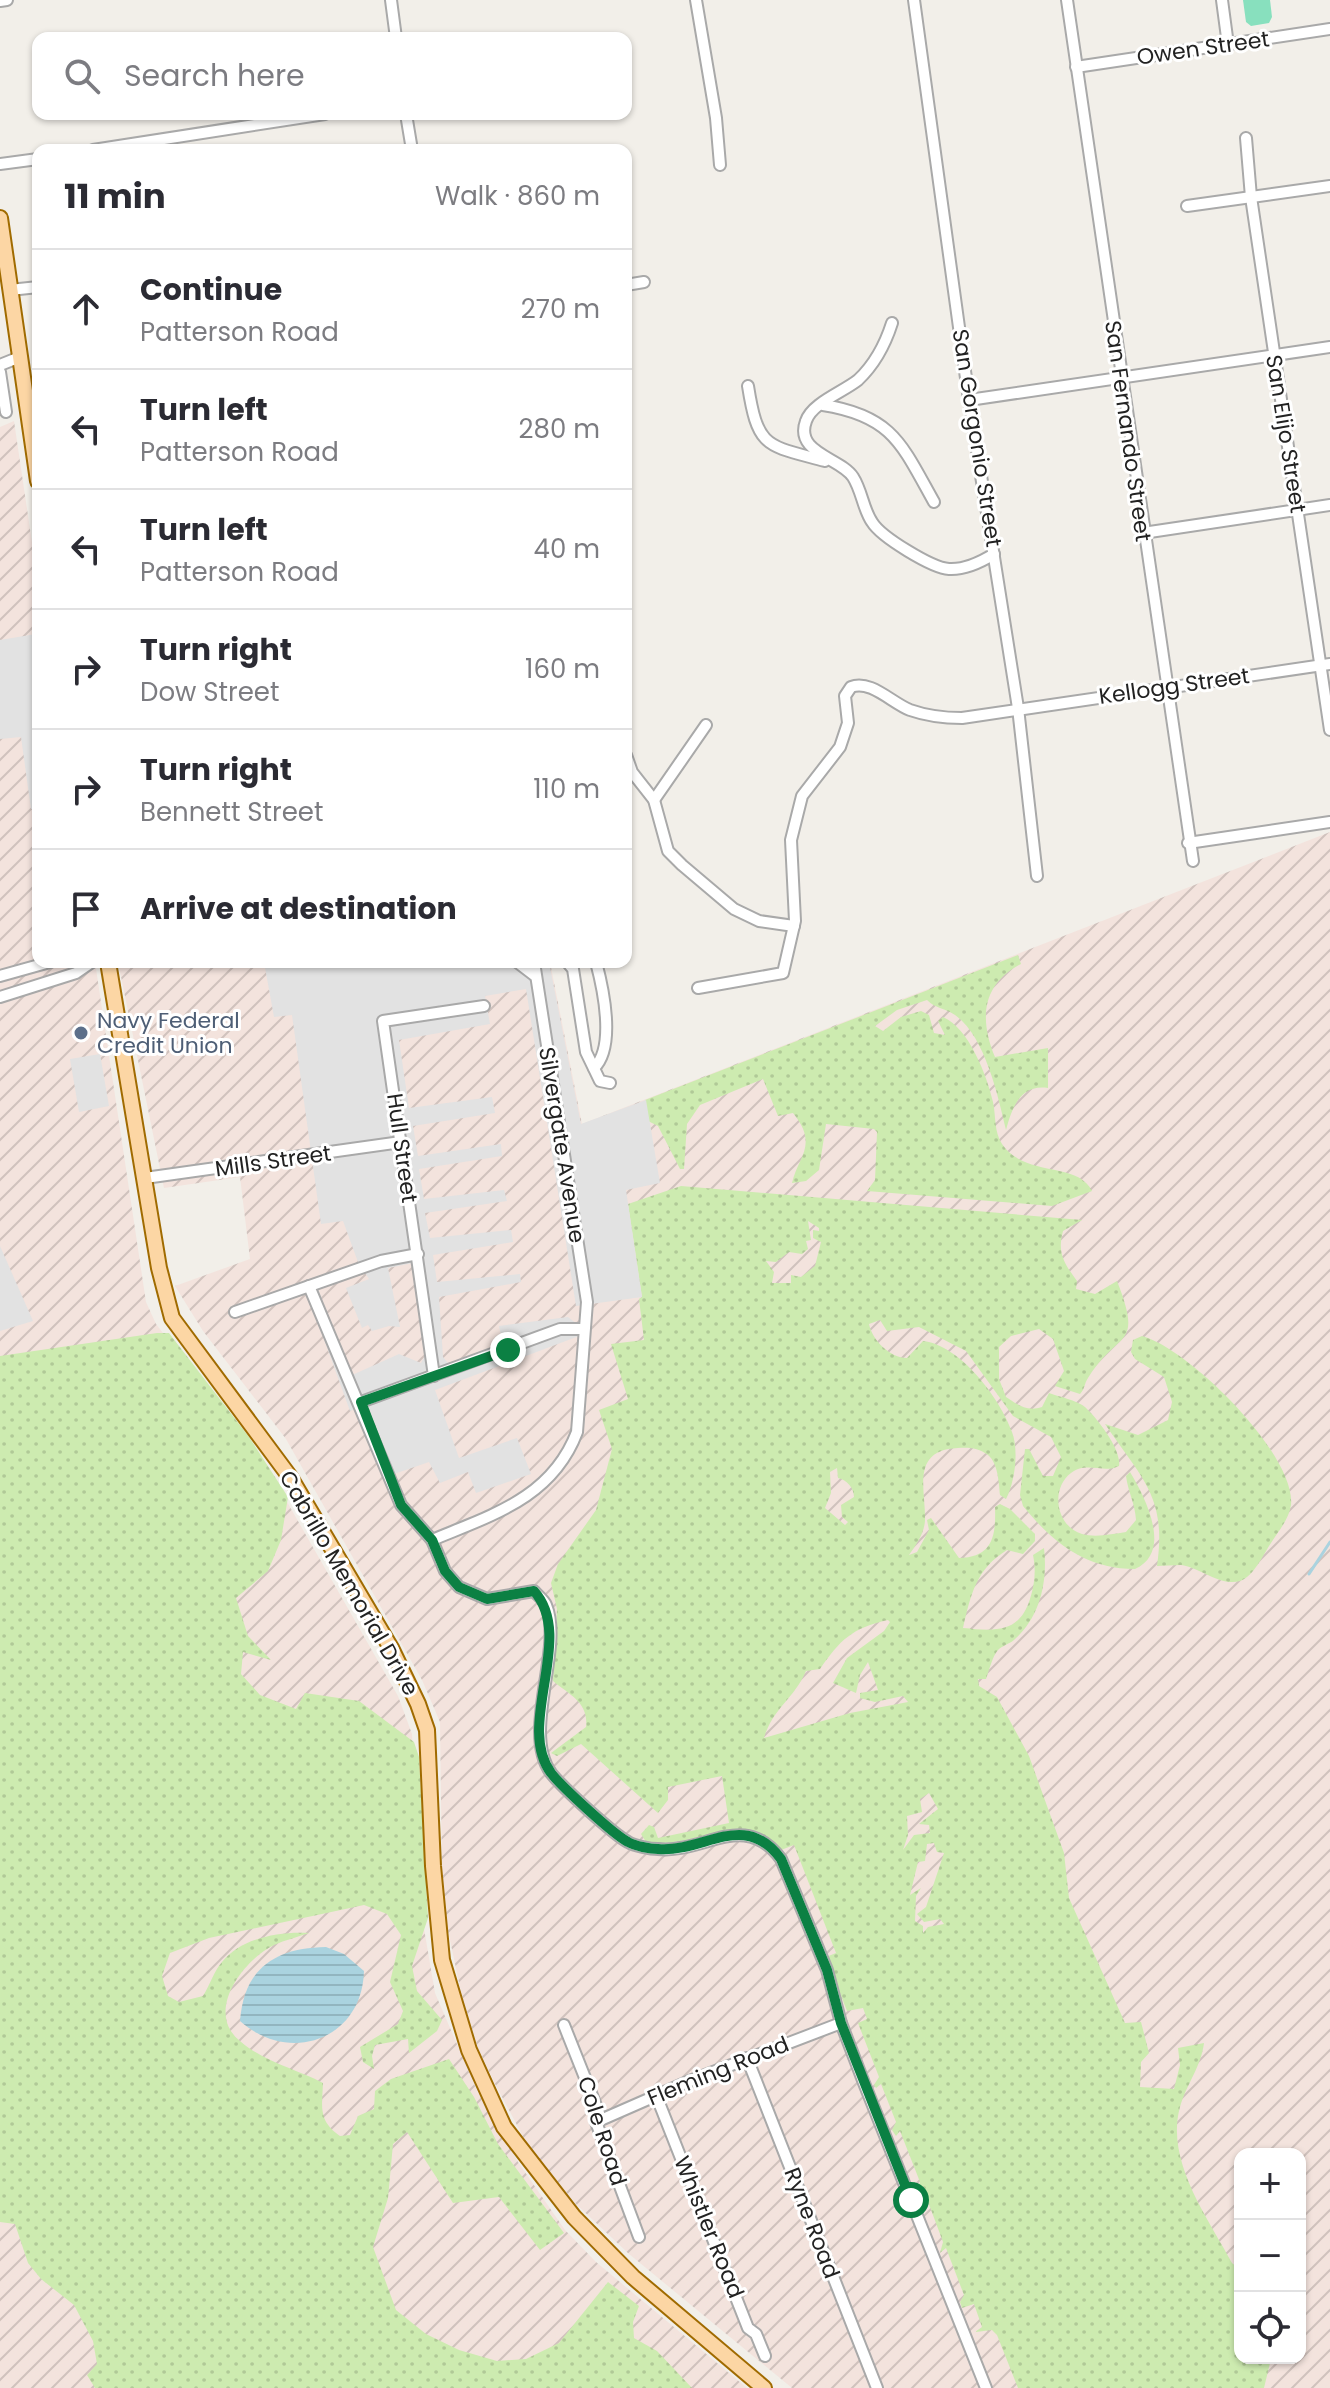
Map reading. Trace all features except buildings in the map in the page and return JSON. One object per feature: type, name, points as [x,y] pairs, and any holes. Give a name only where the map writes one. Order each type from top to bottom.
[{"type":"main road","points":[[0,218],[32,424]]},
{"type":"main road","name":"Cabrillo Memorial Drive","points":[[109,968],[159,1268],[172,1318],[290,1477],[391,1648],[427,1730],[433,1866],[442,1960],[469,2050],[504,2127],[574,2217],[633,2277],[764,2388]]},
{"type":"street","points":[[0,1],[7,0]]},
{"type":"street","points":[[391,0],[395,32]]},
{"type":"street","points":[[696,0],[716,118],[720,165]]},
{"type":"street","name":"San Gorgonio Street","points":[[914,0],[969,400],[1018,708],[1037,876]]},
{"type":"street","name":"San Fernando Street","points":[[1067,0],[1165,688],[1193,861]]},
{"type":"street","points":[[1222,0],[1228,45]]},
{"type":"street","name":"Owen Street","points":[[1076,67],[1330,29]]},
{"type":"street","points":[[132,144],[286,120]]},
{"type":"street","points":[[407,120],[411,144]]},
{"type":"street","name":"San Elijo Street","points":[[1246,138],[1251,197],[1297,510],[1325,665],[1330,730]]},
{"type":"street","points":[[0,164],[32,160]]},
{"type":"street","points":[[1187,206],[1330,186]]},
{"type":"street","points":[[632,284],[644,282]]},
{"type":"street","points":[[10,290],[32,288]]},
{"type":"street","points":[[892,323],[885,346],[859,379],[806,421],[805,434],[809,445],[852,476],[877,530],[896,543],[941,568],[953,570],[981,562],[994,554]]},
{"type":"street","points":[[969,400],[1330,347]]},
{"type":"street","points":[[0,365],[20,357]]},
{"type":"street","points":[[0,372],[6,412]]},
{"type":"street","points":[[748,386],[754,426],[763,439],[839,465]]},
{"type":"street","points":[[823,405],[853,410],[890,432],[904,449],[934,502]]},
{"type":"street","points":[[1143,533],[1330,505]]},
{"type":"street","name":"Kellogg Street","points":[[794,926],[791,840],[802,796],[840,747],[848,723],[845,696],[851,687],[865,685],[909,709],[939,718],[1325,665]]},
{"type":"street","points":[[654,800],[706,725]]},
{"type":"street","points":[[632,772],[654,800],[665,842],[682,865],[734,909],[759,921],[794,926],[783,973],[698,988]]},
{"type":"street","points":[[1188,843],[1330,822]]},
{"type":"street","points":[[0,976],[32,967]]},
{"type":"street","points":[[2,997],[83,968]]},
{"type":"street","points":[[525,968],[534,975]]},
{"type":"street","name":"Silvergate Avenue","points":[[432,1540],[517,1505],[541,1487],[570,1451],[577,1432],[587,1302],[534,968]]},
{"type":"street","points":[[572,968],[586,1052],[600,1081],[610,1083]]},
{"type":"street","points":[[594,1068],[600,1063],[607,1030],[605,993],[598,968]]},
{"type":"street","name":"Hull Street","points":[[434,1376],[383,1021],[484,1006]]},
{"type":"street","name":"Mills Street","points":[[145,1178],[401,1142]]},
{"type":"street","points":[[235,1312],[381,1261],[418,1254]]},
{"type":"street","points":[[309,1286],[356,1404],[560,1329],[584,1329]]},
{"type":"street","points":[[361,1402],[401,1505],[432,1540],[445,1571],[459,1587],[487,1599],[534,1591],[546,1604],[549,1632],[539,1743],[550,1771],[629,1843],[660,1850],[740,1835],[756,1835],[771,1846],[781,1859],[827,1970],[841,2023],[986,2388]]},
{"type":"street","name":"Fleming Road","points":[[596,2122],[747,2058],[841,2023]]},
{"type":"street","name":"Cole Road","points":[[564,2025],[599,2113],[596,2122],[639,2237]]},
{"type":"street","name":"Ryne Road","points":[[747,2058],[877,2388]]},
{"type":"street","name":"Whistler Road","points":[[656,2095],[748,2328],[756,2334],[765,2356]]},
{"type":"shaded area","points":[[14,421],[32,542],[32,968],[96,968],[146,1302],[156,1324],[270,1472],[398,1696],[412,1734],[419,1899],[435,1993],[478,2093],[518,2162],[565,2230],[596,2262],[747,2388],[0,2388],[0,427]]},
{"type":"shaded area","points":[[32,635],[32,809],[21,737],[0,739],[0,640]]},
{"type":"shaded area","points":[[1330,832],[1330,2388],[792,2388],[629,2254],[576,2204],[528,2146],[478,2048],[461,1992],[447,1926],[442,1876],[440,1722],[422,1680],[286,1439],[203,1331],[175,1286],[250,1259],[240,1177],[164,1188],[119,968],[551,968],[582,1124]]},
{"type":"shaded area","points":[[265,968],[550,968],[581,1124],[646,1100],[660,1183],[626,1190],[642,1297],[576,1306],[526,989],[485,996],[490,1024],[399,1040],[409,1108],[492,1097],[495,1113],[413,1126],[418,1156],[501,1144],[502,1156],[419,1169],[424,1199],[504,1190],[507,1201],[425,1213],[430,1238],[511,1230],[513,1242],[433,1255],[437,1282],[520,1274],[521,1282],[439,1297],[443,1357],[448,1363],[503,1345],[499,1326],[568,1317],[577,1324],[579,1336],[435,1390],[459,1458],[517,1438],[531,1474],[476,1493],[468,1472],[440,1483],[429,1462],[394,1474],[367,1403],[350,1411],[304,1284],[315,1280],[350,1376],[399,1354],[421,1363],[426,1354],[413,1263],[388,1268],[400,1327],[389,1326],[372,1331],[368,1325],[362,1328],[346,1288],[369,1279],[358,1262],[343,1221],[321,1224],[292,1015],[274,1017]]},
{"type":"shaded area","points":[[100,1054],[109,1106],[79,1112],[70,1059]]},
{"type":"shaded area","points":[[0,1246],[33,1321],[0,1331]]},
{"type":"green space","points":[[1243,0],[1270,0],[1272,17],[1269,23],[1251,26],[1246,22]]},
{"type":"green space","points":[[1018,955],[1021,964],[998,982],[987,1004],[990,1043],[995,1057],[1048,1048],[1048,1088],[1030,1090],[1019,1099],[1006,1130],[982,1052],[955,1015],[927,1000],[897,1010],[875,1026],[883,1031],[901,1017],[921,1011],[929,1015],[934,1033],[945,1035],[938,1021],[943,1017],[952,1023],[969,1042],[981,1067],[1002,1144],[1012,1155],[1024,1161],[1075,1176],[1092,1191],[1052,1206],[867,1191],[875,1180],[877,1132],[874,1129],[826,1124],[819,1170],[806,1181],[792,1183],[804,1150],[805,1134],[793,1113],[778,1116],[763,1079],[700,1105],[687,1124],[684,1169],[680,1169],[658,1126],[648,1121],[645,1100]]},
{"type":"green space","points":[[681,1186],[1082,1220],[1063,1231],[1061,1239],[1063,1258],[1077,1281],[1076,1289],[1095,1294],[1117,1281],[1125,1303],[1128,1329],[1099,1363],[1080,1394],[1055,1386],[1064,1371],[1053,1339],[1039,1329],[1011,1336],[999,1347],[999,1379],[1006,1397],[1019,1405],[1032,1409],[1042,1407],[1049,1393],[1081,1405],[1102,1426],[1117,1452],[1119,1466],[1083,1468],[1071,1473],[1060,1488],[1059,1506],[1066,1523],[1082,1534],[1098,1536],[1126,1532],[1136,1520],[1126,1476],[1130,1472],[1148,1508],[1154,1537],[1153,1550],[1147,1561],[1135,1569],[1117,1568],[1086,1559],[1059,1542],[1023,1506],[1020,1495],[1025,1449],[1029,1449],[1043,1476],[1053,1476],[1061,1457],[1051,1437],[1013,1416],[966,1351],[919,1327],[887,1331],[880,1320],[869,1324],[874,1336],[894,1355],[907,1358],[923,1341],[951,1352],[988,1389],[1012,1432],[1015,1466],[1006,1499],[1000,1495],[994,1463],[985,1453],[962,1448],[943,1450],[933,1456],[924,1474],[924,1526],[909,1555],[917,1552],[929,1530],[927,1520],[931,1518],[959,1558],[979,1554],[986,1549],[993,1536],[995,1507],[1000,1504],[1010,1509],[1035,1534],[1035,1541],[1023,1554],[1007,1550],[997,1557],[976,1583],[963,1628],[985,1630],[1004,1628],[1019,1619],[1030,1599],[1034,1582],[1033,1555],[1044,1548],[1045,1573],[1036,1610],[1023,1631],[998,1650],[986,1679],[978,1679],[979,1686],[997,1697],[1029,1756],[1064,1853],[1069,1898],[1125,2023],[1141,2022],[1149,2053],[1141,2062],[1140,2087],[1174,2089],[1180,2065],[1178,2048],[1204,2043],[1180,2107],[1178,2148],[1191,2188],[1234,2265],[1234,2364],[1270,2364],[1264,2388],[1018,2388],[997,2335],[992,2330],[975,2332],[982,2327],[974,2304],[962,2308],[960,2302],[964,2295],[946,2248],[940,2253],[943,2242],[927,2199],[921,2203],[916,2191],[920,2182],[900,2131],[896,2136],[892,2130],[896,2122],[881,2084],[876,2088],[874,2085],[879,2077],[858,2023],[867,2019],[863,2008],[847,2011],[826,1957],[836,1953],[794,1845],[781,1850],[764,1838],[732,1832],[682,1841],[646,1842],[641,1834],[649,1825],[654,1827],[658,1838],[729,1823],[722,1776],[668,1787],[668,1800],[658,1813],[581,1744],[557,1756],[551,1753],[586,1727],[586,1719],[577,1700],[553,1681],[557,1609],[551,1583],[558,1564],[596,1510],[612,1449],[599,1410],[628,1399],[611,1344],[644,1340],[639,1299],[642,1297],[628,1204]],"holes":[[[808,1221],[819,1228],[819,1231],[813,1230],[813,1238],[821,1242],[815,1266],[801,1277],[791,1275],[791,1283],[772,1283],[774,1272],[766,1261],[776,1262],[789,1252],[802,1254],[808,1249],[806,1241],[811,1240]],[[837,1468],[838,1478],[847,1483],[854,1494],[841,1505],[842,1517],[848,1522],[845,1525],[825,1508],[831,1493],[830,1472]],[[888,1620],[890,1622],[884,1631],[847,1658],[833,1683],[856,1693],[860,1675],[868,1662],[878,1690],[860,1693],[860,1698],[875,1702],[903,1696],[908,1702],[850,1713],[764,1738],[773,1719],[806,1671],[820,1669],[834,1650],[856,1631]],[[929,1793],[938,1809],[919,1824],[929,1825],[930,1833],[914,1835],[903,1850],[908,1835],[907,1816],[922,1812],[920,1799]],[[934,1843],[937,1852],[944,1853],[926,1907],[917,1914],[924,1922],[940,1919],[944,1924],[928,1927],[923,1933],[923,1926],[915,1921],[916,1896],[921,1888],[910,1895],[918,1862],[925,1861],[927,1844]]]},
{"type":"green space","points":[[169,1333],[249,1437],[288,1497],[281,1540],[268,1571],[236,1598],[248,1636],[271,1660],[243,1652],[241,1674],[260,1695],[296,1709],[305,1693],[359,1701],[414,1742],[419,1757],[428,1918],[412,1966],[417,1991],[442,2020],[437,2031],[409,2053],[408,2039],[375,2045],[372,2056],[374,2069],[363,2062],[360,2047],[398,2024],[403,2011],[390,1982],[401,1935],[387,1914],[364,1905],[209,1938],[170,1953],[162,1976],[168,1996],[179,2002],[203,1996],[222,1962],[250,1942],[286,1933],[309,1933],[262,1952],[240,1974],[227,2002],[226,2016],[230,2029],[240,2041],[280,2065],[323,2083],[325,2119],[340,2136],[350,2135],[358,2116],[374,2109],[375,2091],[391,2079],[449,2059],[474,2097],[498,2144],[564,2233],[540,2250],[499,2197],[453,2203],[407,2132],[393,2144],[388,2198],[373,2247],[396,2310],[426,2334],[459,2350],[497,2361],[526,2359],[559,2343],[608,2282],[639,2306],[633,2322],[634,2338],[657,2351],[692,2388],[95,2388],[87,2375],[97,2364],[93,2341],[74,2305],[41,2279],[28,2263],[15,2224],[0,2222],[0,1356]]},
{"type":"green space","points":[[1142,1336],[1185,1360],[1236,1406],[1276,1459],[1288,1484],[1291,1505],[1286,1520],[1254,1570],[1240,1581],[1225,1581],[1181,1565],[1157,1566],[1159,1542],[1155,1505],[1149,1489],[1105,1424],[1138,1435],[1168,1420],[1172,1402],[1164,1377],[1135,1359],[1131,1352],[1133,1340]]},
{"type":"water","points":[[326,1947],[344,1954],[364,1971],[360,1995],[351,2014],[337,2029],[320,2038],[300,2043],[259,2034],[240,2021],[248,1988],[265,1965],[291,1952]]},
{"type":"waterway","points":[[1309,1574],[1330,1542]]},
{"type":"place","name":"Navy Federal Credit Union","points":[[81,1033]]},
{"type":"route","points":[[508,1350],[361,1402],[401,1505],[432,1540],[445,1571],[459,1587],[487,1599],[519,1591],[534,1591],[546,1604],[549,1632],[539,1743],[550,1771],[570,1791],[629,1843],[660,1850],[740,1835],[756,1835],[771,1846],[781,1859],[827,1970],[841,2023],[911,2200]]}]
